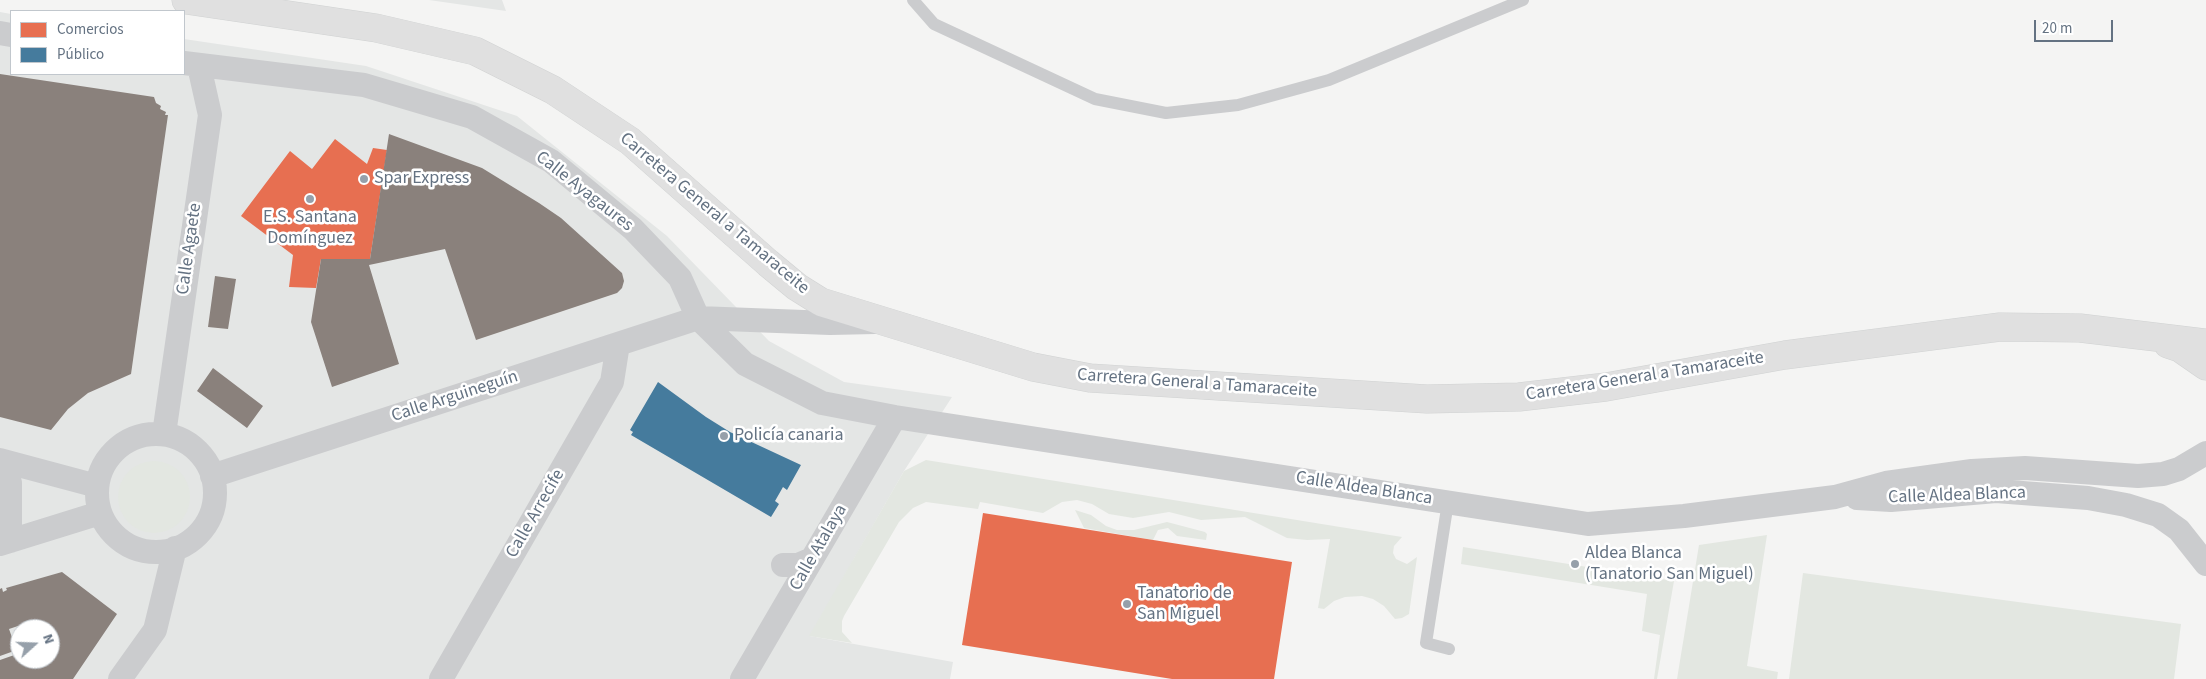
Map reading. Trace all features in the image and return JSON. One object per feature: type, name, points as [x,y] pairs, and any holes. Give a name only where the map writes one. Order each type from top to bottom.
[{"type":"main road","name":"Carretera General a Tamaraceite","points":[[186,0],[376,28],[476,51],[553,90],[630,142],[796,287],[821,302],[1033,367],[1090,378],[1219,388],[1427,399],[1519,397],[1606,387],[1785,355],[2000,327],[2080,328],[2206,343]]},
{"type":"main road","name":"Carretera General a Tamaraceite","points":[[2150,337],[2180,348],[2206,366]]},
{"type":"street","name":"Calle Ayagaures","points":[[191,64],[364,86],[472,118],[551,161],[633,229],[680,278],[698,318],[745,364],[822,403],[895,417]]},
{"type":"street","name":"Calle Agaete","points":[[164,434],[210,115],[191,64]]},
{"type":"street","points":[[698,318],[830,323],[883,322]]},
{"type":"street","name":"Calle Arguineguín","points":[[212,476],[698,318]]},
{"type":"street","name":"Calle Arrecife","points":[[441,679],[612,382],[618,344]]},
{"type":"street","name":"Calle Aldea Blanca","points":[[895,417],[1588,524],[1684,516],[1835,496],[1886,483],[1972,470],[2025,468],[2138,476],[2163,474],[2179,469],[2206,453]]},
{"type":"street","name":"Calle Atalaya","points":[[742,679],[895,417]]},
{"type":"street","points":[[145,434],[164,434],[180,439],[195,448],[205,461],[212,476],[215,494],[212,512],[204,527],[191,540],[175,548],[157,552],[139,549],[122,541],[109,529],[100,513],[97,500],[97,486],[102,468],[113,452],[128,440],[145,434]]},
{"type":"street","points":[[2,460],[97,486]]},
{"type":"street","points":[[2,460],[10,483],[5,543],[100,513]]},
{"type":"street","name":"Calle Aldea Blanca","points":[[1835,496],[1891,500],[1996,491],[2088,498],[2126,505],[2158,514],[2180,530],[2206,564]]},
{"type":"street","points":[[120,679],[155,630],[175,548]]},
{"type":"street","points":[[784,565],[798,565],[812,560]]},
{"type":"lane","points":[[913,0],[934,24],[1095,98],[1166,113],[1238,105],[1329,80],[1523,0]]},
{"type":"lane","points":[[1448,502],[1426,644],[1449,649]]},
{"type":"shaded area","points":[[429,0],[502,0],[506,11]]},
{"type":"shaded area","points":[[0,12],[10,14],[10,75],[185,75],[185,39],[366,66],[517,116],[667,236],[769,341],[844,382],[952,397],[904,471],[810,636],[953,662],[950,679],[0,679]]},
{"type":"shaded area","points":[[926,460],[1402,537],[1394,546],[1393,553],[1396,559],[1407,564],[1417,557],[1409,614],[1395,619],[1384,606],[1373,599],[1362,596],[1345,597],[1334,601],[1324,609],[1318,608],[1330,539],[1307,540],[1287,538],[1245,517],[1201,520],[1169,512],[1133,518],[1109,514],[1092,504],[1077,500],[1062,502],[1043,513],[980,502],[978,509],[926,502],[913,508],[899,522],[844,616],[842,632],[852,643],[809,636],[904,471]]},
{"type":"shaded area","points":[[147,461],[161,461],[180,471],[190,490],[190,504],[180,523],[161,533],[147,533],[128,523],[118,504],[118,490],[128,471]]},
{"type":"shaded area","points":[[1075,510],[1091,515],[1106,526],[1117,530],[1134,530],[1167,522],[1205,532],[1207,534],[1206,540],[1177,536],[1168,528],[1158,530],[1153,540],[1084,528]]},
{"type":"shaded area","points":[[1767,535],[1747,666],[1778,672],[1777,679],[1677,679],[1699,545]]},
{"type":"shaded area","points":[[1463,547],[1674,581],[1657,679],[1654,679],[1660,635],[1642,631],[1647,594],[1461,564]]},
{"type":"shaded area","points":[[1803,573],[2181,624],[2174,679],[1789,679]]},
{"type":"building: Comercios","points":[[335,139],[367,164],[373,148],[387,150],[370,259],[321,259],[316,288],[289,287],[293,255],[241,216],[290,151],[312,169]]},
{"type":"building: Comercios","name":"Tanatorio de San Miguel","points":[[983,513],[1292,562],[1274,679],[1172,679],[962,645]]},
{"type":"building: Público","points":[[658,382],[730,432],[801,465],[787,490],[783,487],[775,501],[779,504],[771,517],[631,435],[633,432],[630,430]]},
{"type":"building: Industria","points":[[0,74],[154,97],[156,103],[161,106],[160,109],[166,112],[165,115],[168,115],[131,374],[88,393],[68,409],[51,430],[0,417]]},
{"type":"building: Industria","points":[[389,134],[482,168],[539,203],[561,218],[622,273],[624,281],[622,288],[617,293],[476,340],[445,249],[369,265],[399,364],[332,387],[311,322],[321,259],[370,259]]},
{"type":"building: Industria","points":[[215,276],[236,279],[228,329],[208,327]]},
{"type":"building: Industria","points":[[213,368],[263,406],[247,428],[197,391]]},
{"type":"building: Industria","points":[[62,572],[117,614],[73,679],[0,679],[0,660],[10,656],[10,669],[60,669],[60,619],[10,619],[10,652],[0,656],[0,589],[2,588],[3,592],[7,590],[6,588]]},
{"type":"place","name":"Spar Express","points":[[364,179]]},
{"type":"place","name":"E.S. Santana Domínguez","points":[[310,199]]},
{"type":"place","name":"Policía canaria","points":[[724,436]]},
{"type":"place","name":"Aldea Blanca (Tanatorio San Miguel)","points":[[1575,564]]},
{"type":"place","name":"Tanatorio de San Miguel","points":[[1127,604]]}]
